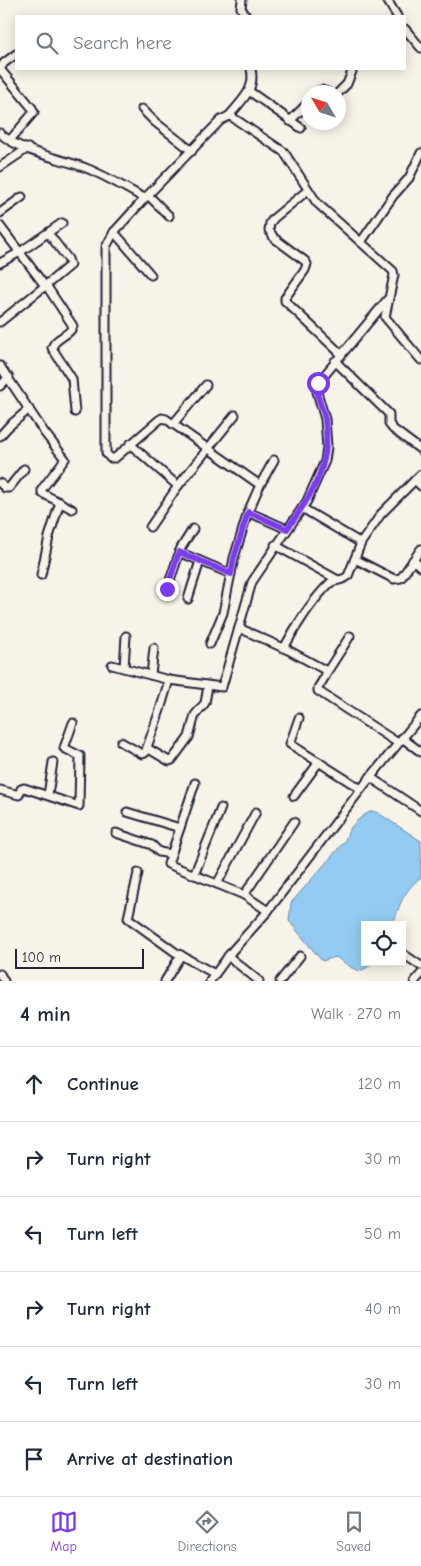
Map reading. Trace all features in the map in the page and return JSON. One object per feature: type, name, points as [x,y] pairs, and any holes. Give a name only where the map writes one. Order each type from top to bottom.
[{"type":"street","points":[[242,0],[241,8],[245,15]]},
{"type":"street","points":[[388,0],[396,15]]},
{"type":"street","points":[[406,30],[421,48]]},
{"type":"street","points":[[10,140],[34,112],[0,69],[4,63],[15,55]]},
{"type":"street","points":[[250,70],[252,80],[249,91],[229,116],[222,120],[147,196],[109,239],[106,247],[106,453],[112,459],[162,418],[174,424],[260,485]]},
{"type":"street","points":[[346,85],[353,70]]},
{"type":"street","points":[[249,91],[301,128]]},
{"type":"street","points":[[142,110],[192,151]]},
{"type":"street","points":[[290,121],[301,110]]},
{"type":"street","points":[[229,116],[284,152],[317,203],[393,270],[394,275],[385,317],[421,360]]},
{"type":"street","points":[[0,133],[28,148],[98,174],[142,197],[147,196],[169,216]]},
{"type":"street","points":[[0,167],[28,148]]},
{"type":"street","points":[[361,242],[393,196],[409,178],[421,153]]},
{"type":"street","points":[[308,190],[274,218],[270,223],[269,230],[274,238],[308,264],[284,301],[341,354]]},
{"type":"street","points":[[0,212],[22,197]]},
{"type":"street","points":[[0,263],[20,252],[62,222]]},
{"type":"street","points":[[0,226],[73,326],[72,330],[53,344],[52,348],[72,379],[75,412]]},
{"type":"street","points":[[114,232],[151,275]]},
{"type":"street","points":[[0,322],[70,265],[68,259],[48,233]]},
{"type":"street","points":[[112,665],[169,680],[222,687],[252,582],[302,508],[325,461],[327,447],[325,419],[316,387],[322,377],[389,297]]},
{"type":"street","points":[[335,361],[389,414],[389,424],[393,429],[421,450]]},
{"type":"street","points":[[0,366],[44,432],[65,459],[41,491],[72,509]]},
{"type":"street","points":[[0,386],[9,377]]},
{"type":"street","points":[[174,424],[206,385]]},
{"type":"street","points":[[0,436],[30,409]]},
{"type":"street","points":[[150,527],[178,486],[235,415]]},
{"type":"street","points":[[130,444],[178,486]]},
{"type":"street","points":[[210,644],[223,613],[234,558],[248,512],[274,460]]},
{"type":"street","points":[[0,483],[5,488],[9,488],[24,469]]},
{"type":"street","points":[[284,648],[302,617],[330,583],[348,576],[361,543],[381,514],[421,474]]},
{"type":"street","points":[[415,480],[421,486]]},
{"type":"street","points":[[40,575],[60,502]]},
{"type":"street","points":[[302,508],[361,543]]},
{"type":"street","points":[[248,512],[287,529]]},
{"type":"street","points":[[167,589],[179,552],[193,529]]},
{"type":"street","points":[[276,546],[338,580]]},
{"type":"street","points":[[355,559],[398,580],[421,549]]},
{"type":"street","points":[[179,552],[231,574]]},
{"type":"street","points":[[188,600],[200,560]]},
{"type":"street","points":[[413,560],[421,567]]},
{"type":"street","points":[[239,628],[284,648],[327,672]]},
{"type":"street","points":[[124,668],[126,636]]},
{"type":"street","points":[[350,636],[327,672],[318,691],[421,752]]},
{"type":"street","points":[[151,675],[154,648]]},
{"type":"street","points":[[121,742],[142,754],[145,753],[169,680]]},
{"type":"street","points":[[147,748],[169,761],[172,760],[189,737],[195,715],[205,702],[208,686]]},
{"type":"street","points":[[210,981],[228,956],[268,911],[370,777],[421,716]]},
{"type":"street","points":[[299,718],[290,744],[361,789]]},
{"type":"street","points":[[0,790],[19,795],[24,788],[76,806],[80,804],[80,756],[64,748],[73,723]]},
{"type":"street","points":[[48,795],[53,762]]},
{"type":"street","points":[[294,796],[319,762]]},
{"type":"street","points":[[370,777],[421,811]]},
{"type":"street","points":[[196,783],[168,862],[169,865],[244,895],[268,911]]},
{"type":"street","points":[[194,875],[220,808]]},
{"type":"street","points":[[127,812],[180,828]]},
{"type":"street","points":[[217,884],[256,812]]},
{"type":"street","points":[[244,895],[294,822]]},
{"type":"street","points":[[116,833],[152,844],[159,852],[171,854]]},
{"type":"street","points":[[138,873],[128,918],[181,955],[215,974]]},
{"type":"street","points":[[165,981],[181,955]]},
{"type":"street","points":[[228,956],[259,981]]},
{"type":"street","points":[[280,981],[300,956]]},
{"type":"street","points":[[406,956],[421,966]]},
{"type":"street","points":[[0,974],[4,981]]},
{"type":"street","points":[[415,981],[421,974]]},
{"type":"water","points":[[372,811],[378,813],[421,841],[421,877],[403,898],[394,921],[361,921],[361,966],[370,966],[360,971],[336,957],[322,961],[289,921],[291,903],[345,841],[349,831],[363,816]]},
{"type":"route","points":[[167,589],[179,552],[231,574],[248,512],[287,529],[307,501],[325,461],[327,447],[325,419],[316,387],[318,383]]}]
